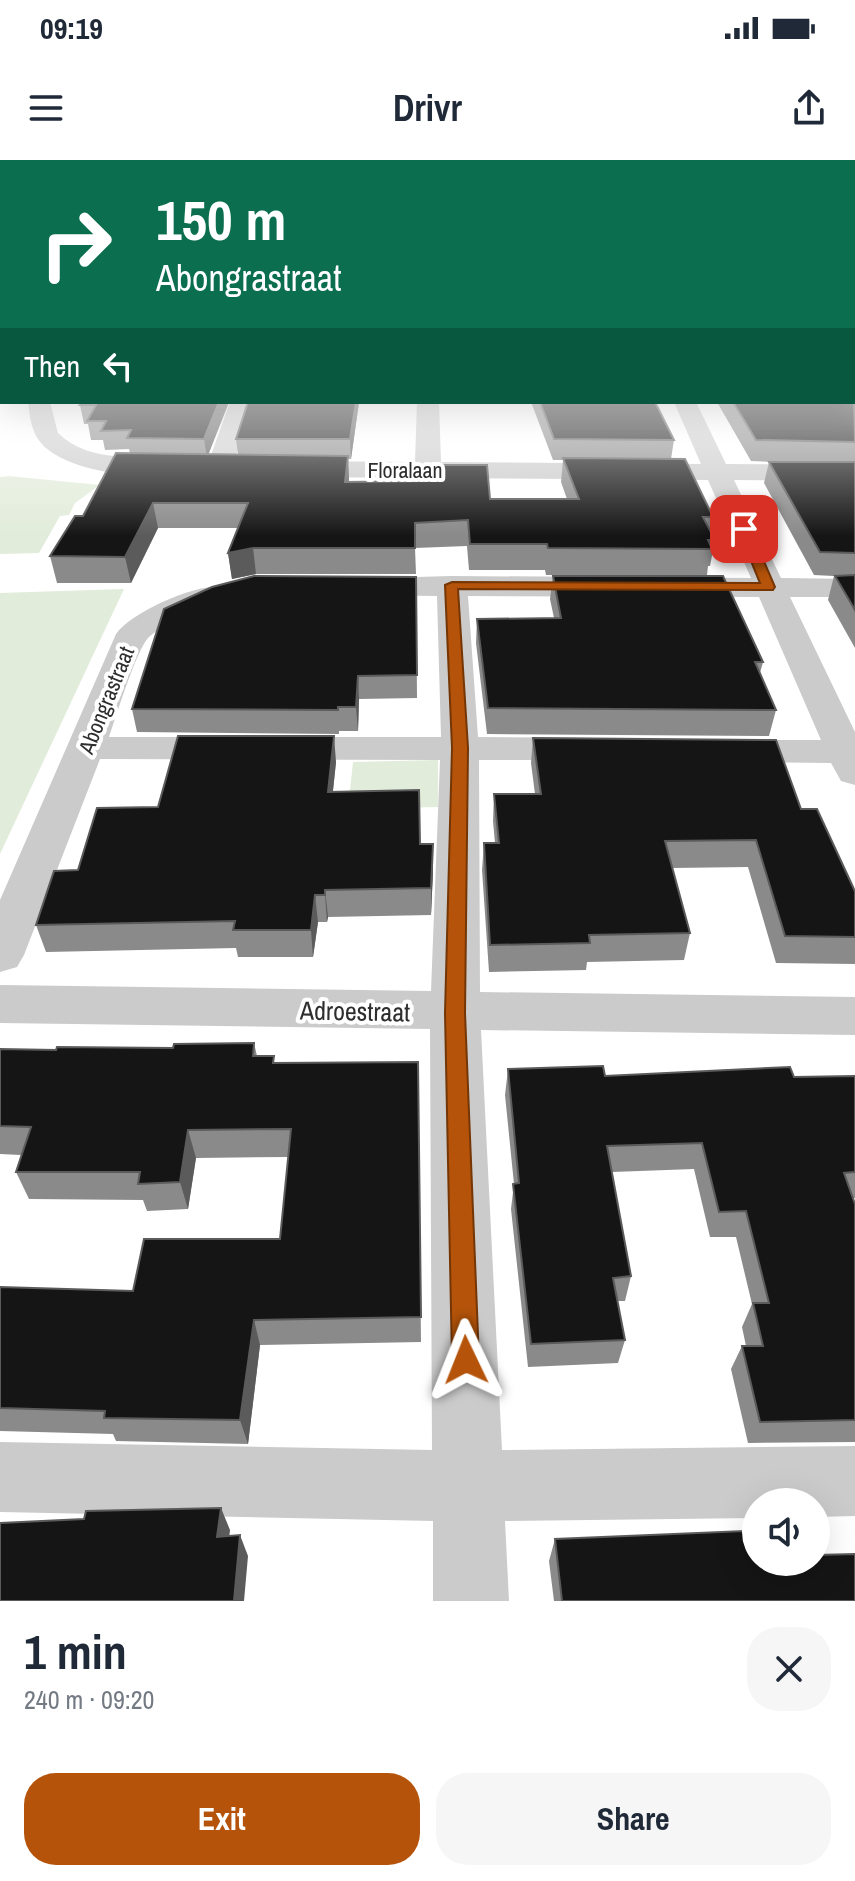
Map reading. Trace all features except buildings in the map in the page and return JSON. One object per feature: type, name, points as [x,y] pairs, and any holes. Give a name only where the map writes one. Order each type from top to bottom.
[{"type":"street","name":"Floralaan","points":[[39,404],[47,436],[58,448],[77,456],[140,468],[855,473]]},
{"type":"street","points":[[219,469],[240,404]]},
{"type":"street","points":[[428,404],[428,471]]},
{"type":"street","points":[[686,404],[720,472],[768,587],[852,759],[691,750]]},
{"type":"street","points":[[452,585],[460,748],[455,1013],[471,1601]]},
{"type":"street","points":[[331,586],[855,588]]},
{"type":"street","name":"Abongrastraat","points":[[0,955],[132,634],[152,619],[182,605],[242,589]]},
{"type":"street","points":[[86,748],[629,750]]},
{"type":"street","name":"Adroestraat","points":[[0,1004],[455,1013],[855,1016]]},
{"type":"street","points":[[0,1477],[469,1486],[855,1481]]},
{"type":"green space","points":[[0,477],[100,485],[75,503],[69,515],[60,516],[39,553],[0,554]]},
{"type":"green space","points":[[124,589],[0,854],[0,593]]},
{"type":"green space","points":[[438,760],[438,807],[348,809],[353,762]]},
{"type":"route","points":[[466,1360],[455,1013],[460,748],[452,585],[768,587],[744,529]]}]
